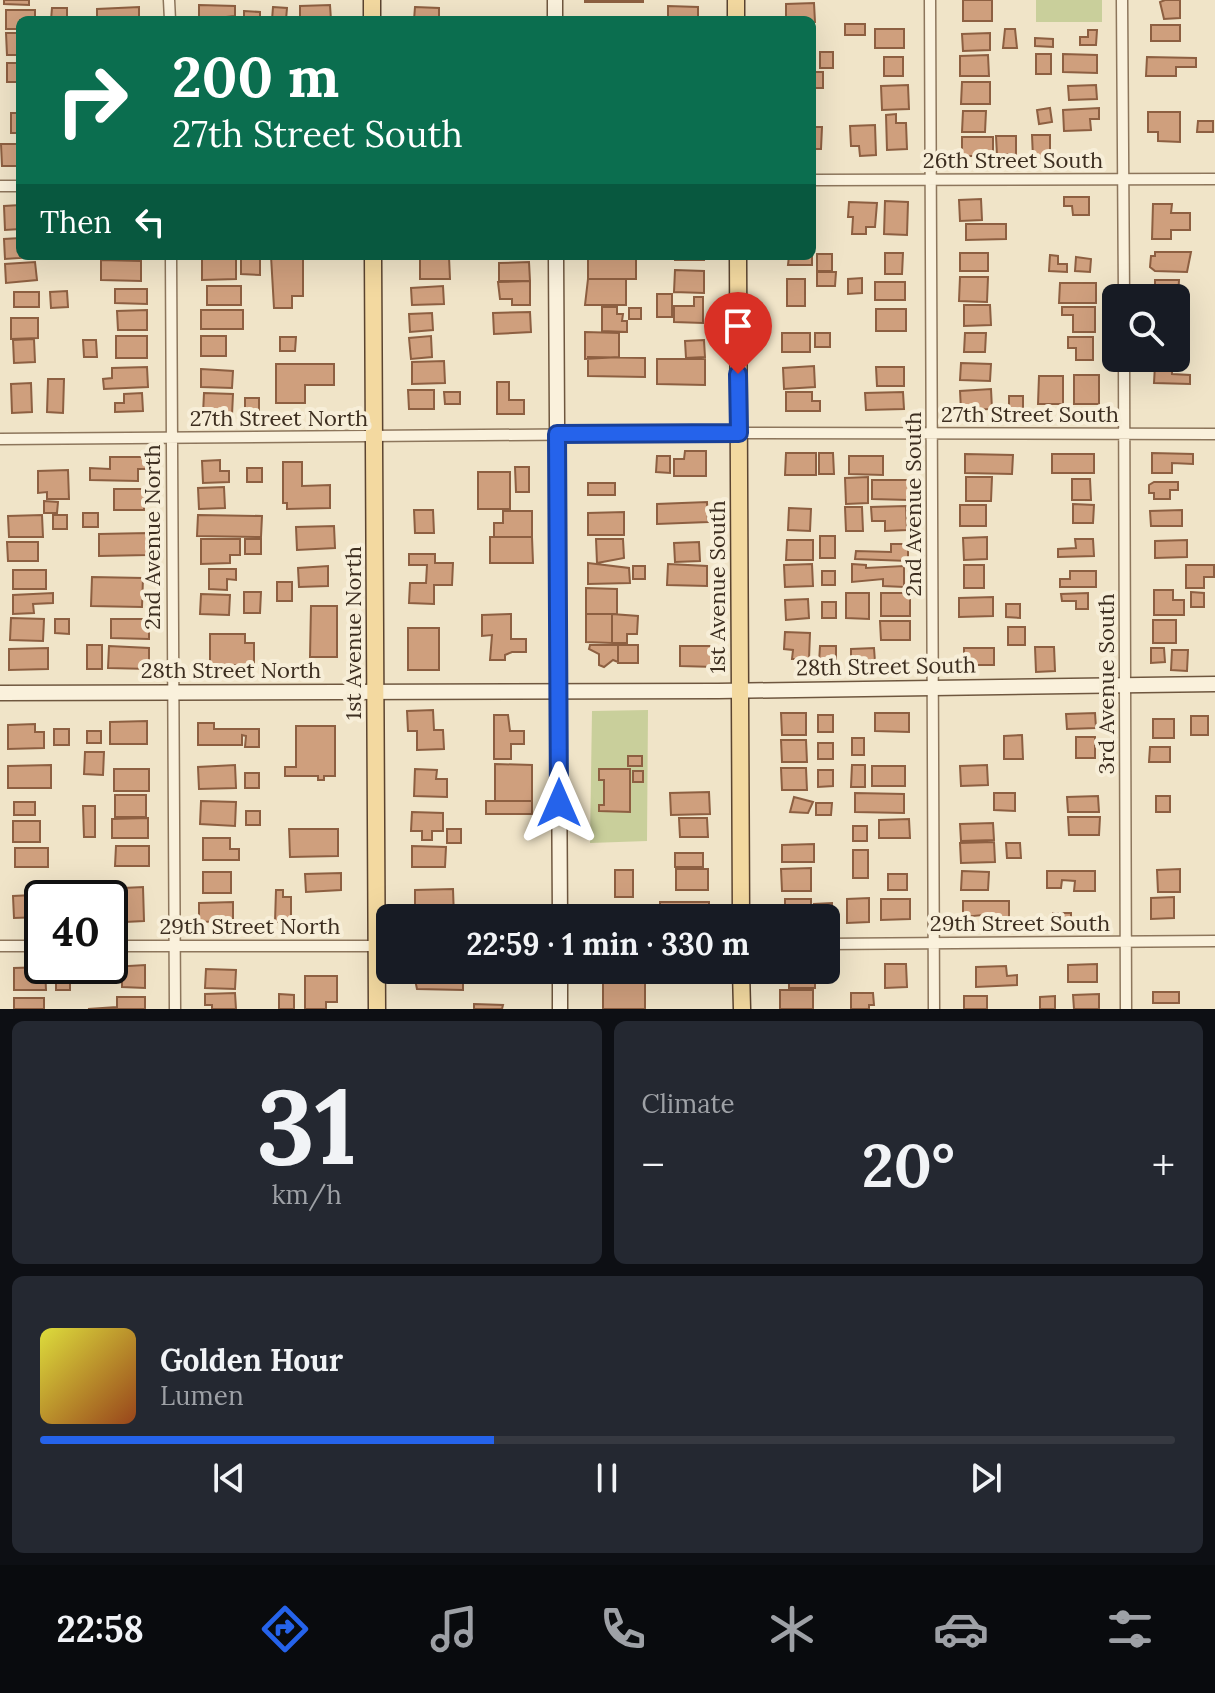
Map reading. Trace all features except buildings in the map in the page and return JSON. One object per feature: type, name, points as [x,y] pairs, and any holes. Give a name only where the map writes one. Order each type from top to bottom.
[{"type":"main road","name":"1st Avenue North","points":[[373,260],[375,692],[382,904]]},
{"type":"main road","name":"1st Avenue South","points":[[738,260],[741,904]]},
{"type":"main road","name":"1st Avenue North","points":[[377,1009],[379,984]]},
{"type":"main road","points":[[741,984],[742,1009]]},
{"type":"street","name":"2nd Avenue South","points":[[930,0],[934,1009]]},
{"type":"street","points":[[1122,0],[1124,284]]},
{"type":"street","name":"26th Street South","points":[[816,180],[1215,179]]},
{"type":"street","name":"2nd Avenue North","points":[[171,260],[175,1009]]},
{"type":"street","points":[[556,260],[560,904]]},
{"type":"street","name":"3rd Avenue South","points":[[1124,372],[1126,1009]]},
{"type":"street","name":"27th Street South","points":[[557,434],[1215,434]]},
{"type":"street","name":"27th Street North","points":[[0,439],[557,434]]},
{"type":"street","name":"28th Street South","points":[[559,691],[1215,684]]},
{"type":"street","name":"28th Street North","points":[[0,693],[559,691]]},
{"type":"street","name":"29th Street South","points":[[840,944],[1215,941]]},
{"type":"street","points":[[0,946],[24,946]]},
{"type":"street","name":"29th Street North","points":[[128,946],[376,946]]},
{"type":"street","points":[[560,984],[560,1009]]},
{"type":"green space","points":[[1036,0],[1102,0],[1102,22],[1036,22]]},
{"type":"green space","points":[[648,710],[647,841],[590,843],[592,711]]},
{"type":"route","points":[[559,803],[557,434],[739,433],[738,374]]}]
